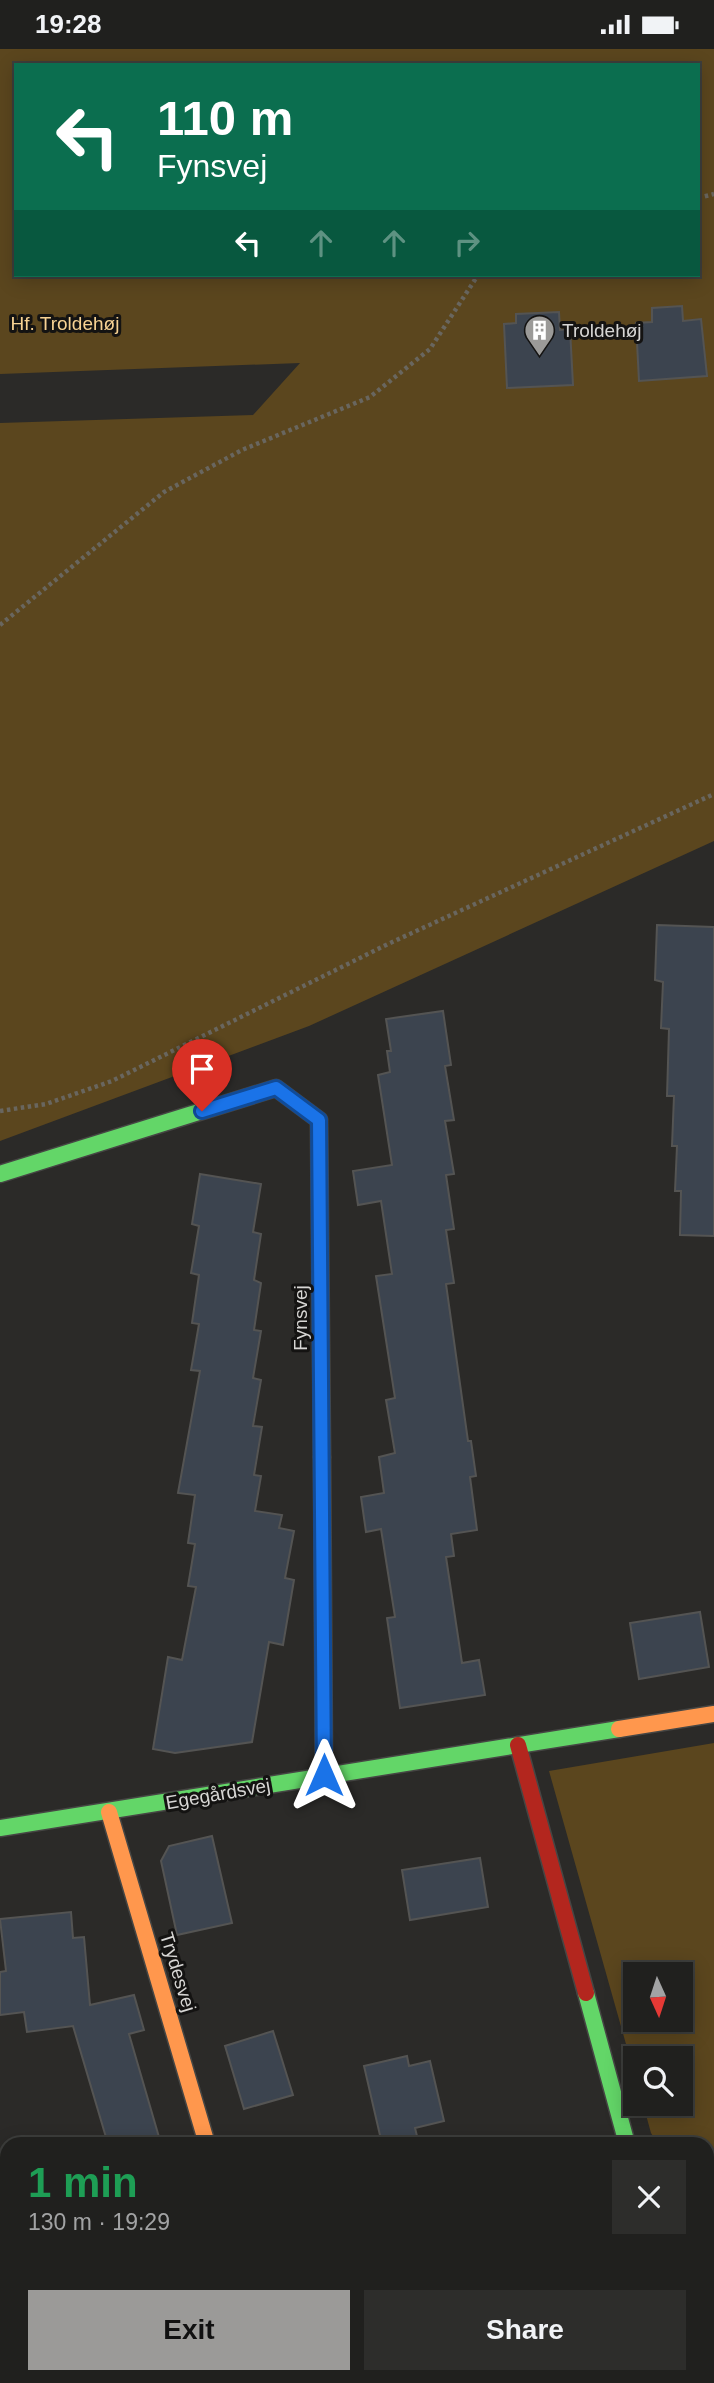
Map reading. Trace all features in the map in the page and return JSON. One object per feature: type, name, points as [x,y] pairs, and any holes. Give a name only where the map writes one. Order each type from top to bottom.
[{"type":"street","name":"Fynsvej","points":[[0,1174],[276,1088],[319,1120],[324,1775]]},
{"type":"street","name":"Egegårdsvej","points":[[0,1828],[714,1714]]},
{"type":"street","points":[[518,1745],[625,2137]]},
{"type":"street","name":"Trydesvej","points":[[109,1812],[205,2137]]},
{"type":"path","points":[[0,625],[164,492],[242,450],[370,397],[430,349],[477,277]]},
{"type":"path","points":[[0,1111],[46,1104],[112,1081],[388,944],[714,794]]},
{"type":"green space","name":"Hf. Troldehøj","points":[[0,49],[714,49],[714,841],[309,1026],[0,1141],[0,423],[253,415],[300,363],[0,374]]},
{"type":"green space","points":[[714,1743],[714,2137],[654,2137],[646,2116],[693,2116],[693,2046],[627,2046],[549,1771]]},
{"type":"building","name":"Troldehøj","points":[[682,306],[683,321],[701,319],[707,376],[639,381],[636,323],[652,322],[652,308]]},
{"type":"building","name":"Troldehøj","points":[[559,312],[560,330],[570,329],[573,385],[507,388],[504,324],[516,323],[516,314]]},
{"type":"building","points":[[657,925],[714,927],[714,1236],[680,1235],[681,1191],[675,1191],[677,1146],[672,1146],[674,1096],[667,1096],[669,1029],[661,1028],[663,982],[655,980]]},
{"type":"building","points":[[443,1011],[451,1065],[445,1066],[454,1120],[445,1121],[454,1174],[446,1175],[454,1229],[446,1230],[454,1283],[446,1284],[468,1441],[471,1441],[476,1476],[470,1477],[477,1530],[451,1534],[454,1556],[446,1557],[462,1663],[479,1660],[485,1695],[400,1708],[387,1618],[395,1617],[381,1529],[366,1532],[361,1497],[384,1493],[379,1457],[395,1453],[386,1400],[395,1398],[376,1276],[392,1274],[381,1201],[358,1205],[353,1171],[392,1165],[378,1075],[390,1072],[387,1051],[391,1051],[386,1019]]},
{"type":"building","points":[[200,1174],[261,1184],[253,1232],[261,1234],[254,1280],[261,1283],[254,1330],[261,1331],[253,1378],[261,1380],[253,1426],[262,1427],[254,1475],[261,1476],[255,1511],[282,1515],[279,1528],[294,1531],[285,1578],[294,1580],[283,1645],[269,1642],[252,1742],[175,1753],[153,1749],[168,1657],[182,1660],[196,1587],[188,1586],[195,1544],[188,1543],[195,1495],[178,1493],[200,1371],[191,1370],[199,1324],[192,1323],[199,1275],[191,1273],[199,1226],[192,1224]]},
{"type":"building","points":[[700,1612],[709,1667],[639,1679],[630,1623]]},
{"type":"building","points":[[212,1836],[232,1923],[177,1935],[161,1861],[169,1846]]},
{"type":"building","points":[[480,1858],[488,1907],[410,1920],[402,1870]]},
{"type":"building","points":[[71,1912],[73,1938],[84,1937],[90,2005],[134,1995],[144,2030],[129,2034],[159,2137],[106,2137],[73,2026],[27,2032],[24,2012],[0,2015],[0,1972],[6,1971],[0,1919]]},
{"type":"building","points":[[273,2031],[293,2095],[244,2109],[225,2046]]},
{"type":"building","points":[[407,2056],[409,2066],[430,2061],[444,2121],[415,2128],[417,2137],[380,2137],[364,2066]]},
{"type":"traffic: fast","points":[[0,1174],[276,1088],[319,1120],[322,1457]]},
{"type":"traffic: fast","points":[[0,1828],[619,1729]]},
{"type":"traffic: fast","points":[[586,1993],[625,2137]]},
{"type":"traffic: slow","points":[[322,1457],[324,1775]]},
{"type":"traffic: slow","points":[[619,1729],[714,1714]]},
{"type":"traffic: slow","points":[[109,1812],[205,2137]]},
{"type":"traffic: jam","points":[[518,1745],[586,1993]]},
{"type":"place","name":"Troldehøj","points":[[539,357]]},
{"type":"route","points":[[202,1111],[276,1088],[319,1120],[324,1775]]}]
